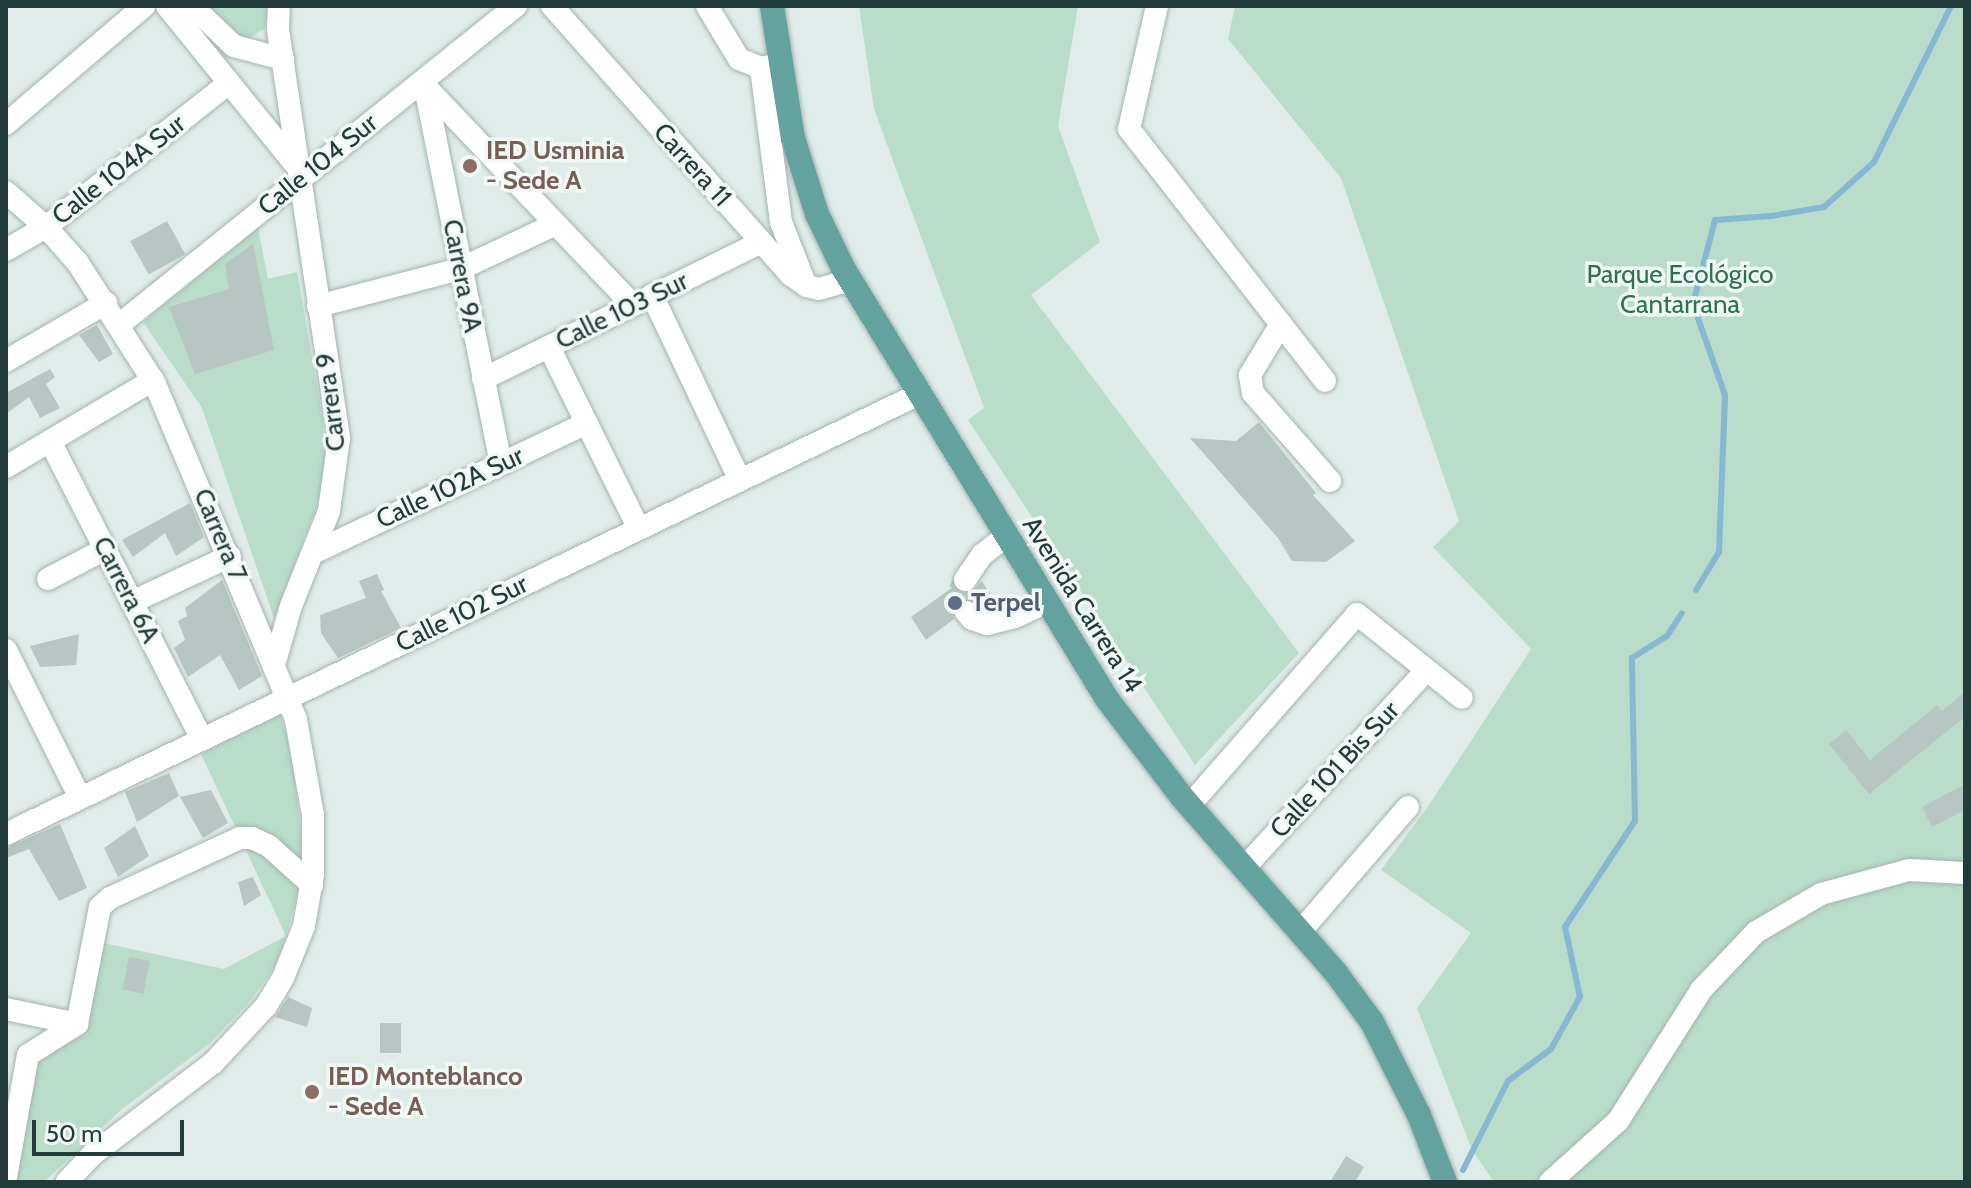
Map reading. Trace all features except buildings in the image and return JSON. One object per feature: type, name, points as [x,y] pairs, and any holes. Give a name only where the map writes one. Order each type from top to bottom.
[{"type":"main road","name":"Avenida Carrera 14","points":[[772,6],[771,66],[807,184],[827,238],[850,280],[1045,603],[1107,699],[1189,806],[1300,932],[1372,1022],[1419,1115],[1437,1179]]},
{"type":"street","points":[[6,124],[144,6]]},
{"type":"street","points":[[167,6],[301,175]]},
{"type":"street","points":[[192,6],[234,46],[283,59]]},
{"type":"street","name":"Calle 104 Sur","points":[[120,324],[301,175],[423,85],[516,6]]},
{"type":"street","name":"Carrera 11","points":[[552,6],[791,275],[807,286]]},
{"type":"street","points":[[707,6],[739,59],[771,66],[781,222],[807,286],[819,289],[850,280]]},
{"type":"street","points":[[1157,6],[1129,129],[1325,381]]},
{"type":"street","name":"Carrera 9","points":[[274,665],[291,606],[335,487],[339,438],[278,10]]},
{"type":"street","name":"Calle 104A Sur","points":[[6,250],[46,227],[228,84]]},
{"type":"street","points":[[423,85],[556,224],[643,300],[740,480]]},
{"type":"street","name":"Carrera 9A","points":[[423,85],[501,464]]},
{"type":"street","name":"Carrera 7","points":[[6,192],[46,227],[78,263],[120,324],[153,380],[230,556],[287,698],[302,744],[309,780],[314,845],[312,885],[304,926],[283,978],[241,1035],[186,1086],[92,1155],[67,1182]]},
{"type":"street","points":[[318,306],[460,269],[556,224]]},
{"type":"street","name":"Calle 103 Sur","points":[[483,379],[761,242]]},
{"type":"street","points":[[6,361],[106,303]]},
{"type":"street","points":[[1281,324],[1250,375],[1253,393],[1330,481]]},
{"type":"street","points":[[549,347],[639,529]]},
{"type":"street","points":[[6,467],[153,380]]},
{"type":"street","name":"Calle 102 Sur","points":[[6,834],[919,394]]},
{"type":"street","name":"Calle 102A Sur","points":[[313,553],[587,423]]},
{"type":"street","name":"Carrera 6A","points":[[50,441],[202,739]]},
{"type":"street","points":[[965,580],[982,555],[1005,537]]},
{"type":"street","points":[[48,579],[105,549]]},
{"type":"street","points":[[132,602],[230,556]]},
{"type":"street","points":[[966,612],[972,619],[987,624],[1015,617],[1045,603]]},
{"type":"street","points":[[1189,806],[1357,614],[1462,698]]},
{"type":"street","points":[[6,650],[80,798]]},
{"type":"street","name":"Calle 101 Bis Sur","points":[[1244,868],[1426,671]]},
{"type":"street","points":[[1300,932],[1408,807]]},
{"type":"street","points":[[6,1177],[28,1055],[77,1024],[90,940],[100,907],[110,898],[240,838],[252,838],[269,846],[312,885]]},
{"type":"street","points":[[1550,1182],[1618,1121],[1701,990],[1756,932],[1821,894],[1909,870],[1965,873]]},
{"type":"street","points":[[6,1009],[77,1024]]},
{"type":"green space","points":[[200,6],[270,6],[264,29],[240,43]]},
{"type":"green space","points":[[859,6],[1078,6],[1058,126],[1100,242],[1031,295],[1299,653],[1195,765],[968,420],[984,408],[874,109]]},
{"type":"green space","name":"Parque Ecológico Cantarrana","points":[[1235,6],[1965,6],[1965,1182],[1494,1182],[1472,1150],[1417,1008],[1471,933],[1381,870],[1429,805],[1531,649],[1433,547],[1459,521],[1341,178],[1228,39]]},
{"type":"green space","points":[[258,228],[268,279],[297,272],[323,420],[325,466],[317,505],[274,618],[202,408],[143,322]]},
{"type":"green space","points":[[280,715],[292,753],[302,844],[298,892],[286,936],[201,754]]},
{"type":"green space","points":[[286,936],[275,966],[249,1003],[210,1043],[121,1110],[44,1182],[15,1182],[34,1062],[84,1035],[99,942],[224,969]]},
{"type":"waterway","points":[[1696,590],[1719,552],[1725,395],[1693,304],[1715,220],[1771,216],[1824,207],[1874,162],[1951,6]]},
{"type":"waterway","points":[[1463,1170],[1508,1081],[1551,1049],[1580,997],[1565,927],[1635,821],[1632,658],[1667,636],[1682,613]]},
{"type":"tunnel","points":[[965,580],[959,592],[966,612]]},
{"type":"place","name":"IED Usminia - Sede A","points":[[470,166]]},
{"type":"place","name":"Terpel","points":[[955,603]]},
{"type":"place","name":"IED Monteblanco - Sede A","points":[[312,1092]]}]
